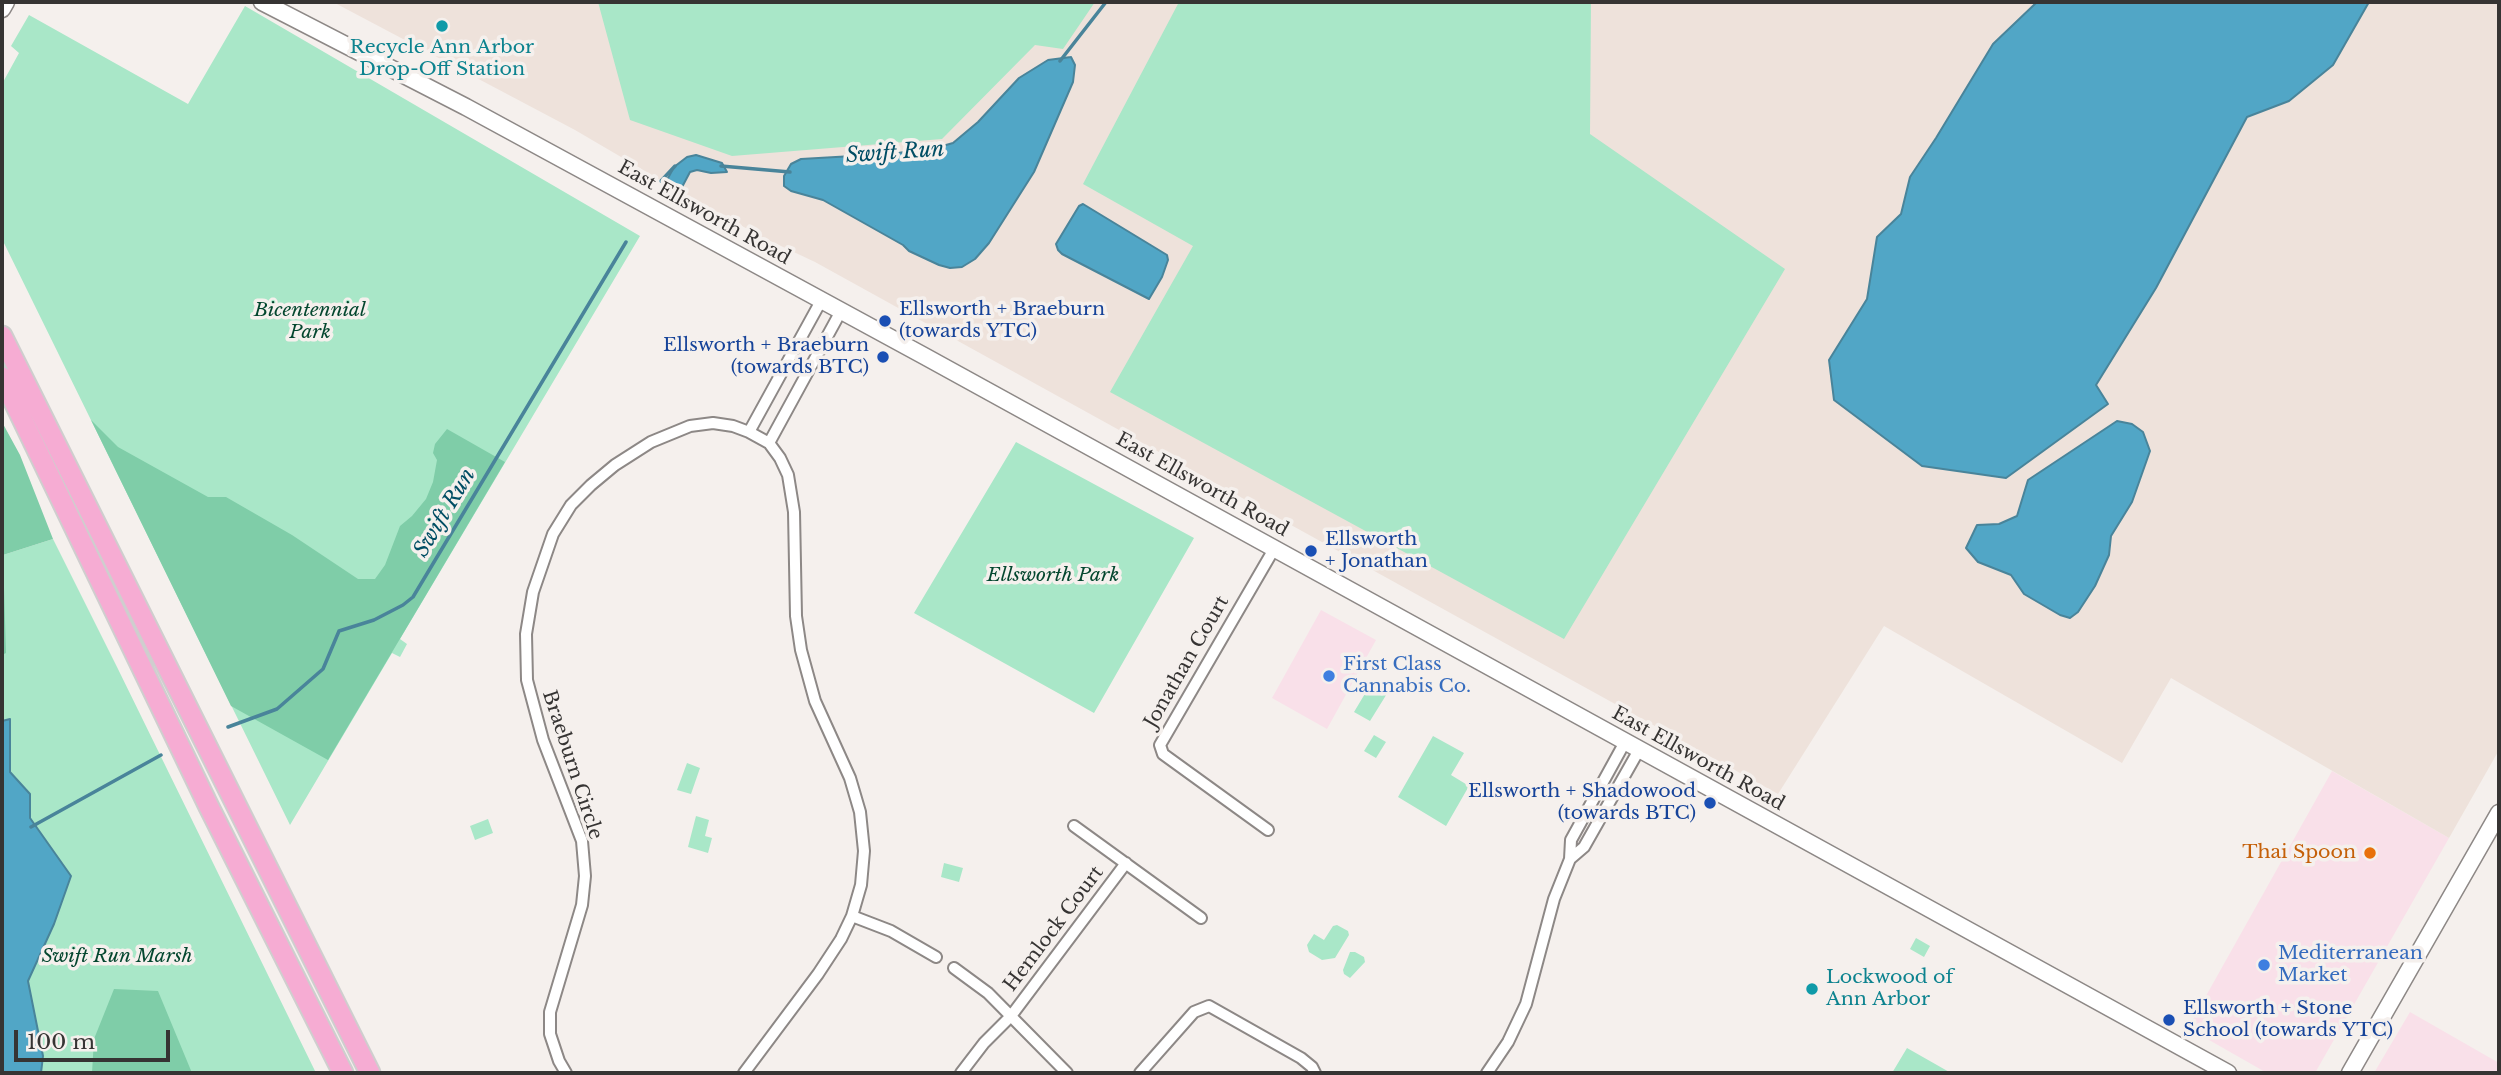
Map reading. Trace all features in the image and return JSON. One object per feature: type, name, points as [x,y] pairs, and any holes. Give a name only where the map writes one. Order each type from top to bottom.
[{"type":"highway","points":[[2,336],[370,1073]]},
{"type":"highway","points":[[2,377],[209,807],[343,1073]]},
{"type":"main road","points":[[2,9],[6,2]]},
{"type":"main road","name":"East Ellsworth Road","points":[[262,2],[466,107],[841,311],[2228,1073]]},
{"type":"main road","points":[[2350,1073],[2499,813]]},
{"type":"street","points":[[749,432],[821,301]]},
{"type":"street","points":[[744,1073],[830,958],[852,916],[863,870],[860,812],[850,778],[819,712],[805,669],[796,616],[792,493],[788,475],[769,443],[841,311]]},
{"type":"street","name":"Braeburn Circle","points":[[566,1073],[550,1034],[550,1012],[582,905],[585,876],[582,841],[543,740],[527,680],[526,634],[533,592],[553,534],[571,505],[615,464],[650,442],[690,426],[713,423],[733,426],[769,443]]},
{"type":"street","name":"Jonathan Court","points":[[1268,830],[1163,754],[1160,745],[1274,549]]},
{"type":"street","points":[[1487,1073],[1513,1034],[1526,1004],[1554,900],[1570,859],[1571,840],[1632,746]]},
{"type":"street","points":[[1570,859],[1584,848],[1632,746]]},
{"type":"street","name":"Hemlock Court","points":[[1074,826],[1201,918]]},
{"type":"street","name":"Hemlock Court","points":[[961,1073],[984,1042],[1011,1016],[1126,863]]},
{"type":"street","points":[[852,916],[891,931],[936,957]]},
{"type":"street","points":[[954,968],[988,993],[1067,1073]]},
{"type":"street","points":[[1140,1073],[1194,1012],[1209,1006],[1301,1058],[1315,1073]]},
{"type":"shaded area","points":[[333,2],[2499,2],[2499,750],[2449,838],[2171,678],[2122,763],[1884,626],[1778,794],[815,262],[691,198],[575,130]]},
{"type":"shaded area","points":[[1321,610],[1376,640],[1327,729],[1272,698]]},
{"type":"shaded area","points":[[2332,771],[2449,838],[2315,1073],[2267,1073],[2188,1028]]},
{"type":"shaded area","points":[[2410,1012],[2499,1063],[2499,1073],[2374,1073]]},
{"type":"green space","points":[[598,2],[1095,2],[1063,49],[1035,45],[942,139],[732,156],[630,120]]},
{"type":"green space","points":[[1179,2],[1591,2],[1590,134],[1785,269],[1564,639],[1110,392],[1193,246],[1083,184]]},
{"type":"green space","name":"Bicentennial Park","points":[[245,6],[640,236],[400,639],[407,644],[400,657],[392,653],[290,825],[2,239],[2,84],[19,53],[11,46],[29,15],[188,104]]},
{"type":"green space","points":[[91,420],[118,447],[208,497],[226,497],[292,535],[358,579],[375,579],[385,565],[400,526],[426,499],[433,482],[437,460],[433,453],[435,444],[447,429],[505,462],[328,760],[231,706]]},
{"type":"green space","points":[[2,422],[20,455],[53,539],[3,555],[6,653],[2,655]]},
{"type":"green space","name":"Ellsworth Park","points":[[1016,442],[1194,538],[1094,713],[914,613]]},
{"type":"green space","name":"Swift Run Marsh","points":[[53,539],[316,1073],[2,1073],[3,555]]},
{"type":"green space","points":[[1372,682],[1388,692],[1370,721],[1354,712]]},
{"type":"green space","points":[[1374,735],[1386,742],[1376,758],[1364,751]]},
{"type":"green space","points":[[1433,736],[1464,753],[1451,775],[1469,786],[1446,826],[1398,797]]},
{"type":"green space","points":[[687,763],[700,768],[691,794],[677,790]]},
{"type":"green space","points":[[696,816],[709,820],[705,836],[712,838],[708,853],[688,847]]},
{"type":"green space","points":[[488,819],[493,833],[475,840],[470,826]]},
{"type":"green space","points":[[944,863],[963,868],[959,882],[941,877]]},
{"type":"green space","points":[[1337,925],[1348,931],[1349,935],[1335,958],[1322,960],[1309,952],[1307,945],[1314,934],[1324,940],[1333,926]]},
{"type":"green space","points":[[1916,938],[1930,946],[1924,957],[1910,949]]},
{"type":"green space","points":[[1350,952],[1364,957],[1365,962],[1350,978],[1343,970]]},
{"type":"green space","points":[[114,989],[158,991],[192,1073],[92,1073],[94,1039]]},
{"type":"green space","points":[[1907,1048],[1951,1073],[1892,1073]]},
{"type":"water","points":[[2037,2],[2369,2],[2333,65],[2289,101],[2247,117],[2156,288],[2096,385],[2108,404],[2006,478],[1922,466],[1834,400],[1829,360],[1867,299],[1877,237],[1901,214],[1910,177],[1993,44]]},
{"type":"water","points":[[1071,57],[1075,65],[1073,82],[1034,172],[989,243],[975,259],[962,267],[939,265],[909,251],[903,245],[823,200],[791,191],[784,186],[784,176],[791,164],[801,159],[888,154],[932,149],[953,143],[978,122],[1019,78],[1048,60]]},
{"type":"water","points":[[696,155],[722,163],[727,172],[690,172],[681,189],[667,180],[674,167],[687,157]]},
{"type":"water","points":[[1083,204],[1167,255],[1162,277],[1149,299],[1058,250],[1056,244],[1079,206]]},
{"type":"water","points":[[2117,421],[2132,424],[2143,432],[2150,451],[2132,502],[2111,536],[2109,555],[2095,586],[2078,612],[2070,618],[2024,594],[2011,575],[1978,562],[1966,548],[1977,525],[1999,524],[2017,516],[2028,480]]},
{"type":"water","points":[[10,719],[10,772],[30,794],[30,818],[71,876],[54,924],[28,981],[43,1056],[41,1073],[2,1073],[2,721]]},
{"type":"waterway","name":"Swift Run","points":[[1060,61],[1106,2]]},
{"type":"waterway","name":"Swift Run","points":[[661,181],[675,166]]},
{"type":"waterway","name":"Swift Run","points":[[721,166],[790,172]]},
{"type":"waterway","name":"Swift Run","points":[[228,727],[277,709],[323,669],[339,631],[374,620],[413,597],[626,242]]},
{"type":"waterway","name":"Swift Run","points":[[31,827],[161,755]]},
{"type":"place","name":"Recycle Ann Arbor Drop-Off Station","points":[[442,26]]},
{"type":"place","name":"Ellsworth + Braeburn (towards YTC)","points":[[885,321]]},
{"type":"place","name":"Ellsworth + Braeburn (towards BTC)","points":[[883,357]]},
{"type":"place","name":"Ellsworth + Jonathan","points":[[1311,551]]},
{"type":"place","name":"First Class Cannabis Co.","points":[[1329,676]]},
{"type":"place","name":"Ellsworth + Shadowood (towards BTC)","points":[[1710,803]]},
{"type":"place","name":"Thai Spoon","points":[[2370,853]]},
{"type":"place","name":"Mediterranean Market","points":[[2264,965]]},
{"type":"place","name":"Lockwood of Ann Arbor","points":[[1812,989]]},
{"type":"place","name":"Ellsworth + Stone School (towards YTC)","points":[[2169,1020]]}]
